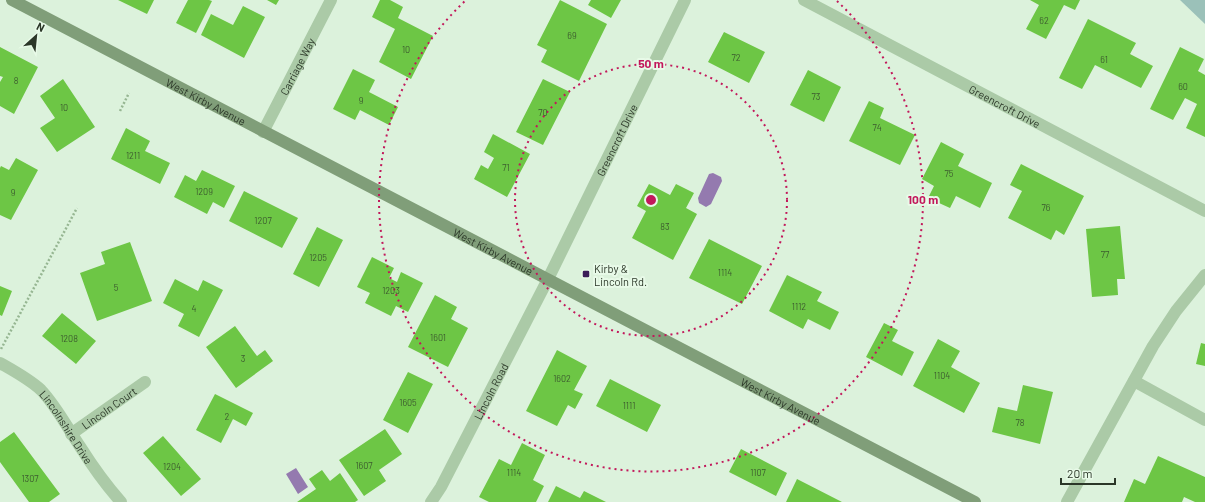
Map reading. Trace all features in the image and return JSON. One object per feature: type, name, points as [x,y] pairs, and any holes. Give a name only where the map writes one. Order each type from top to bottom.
[{"type":"main road","name":"West Kirby Avenue","points":[[12,0],[975,502]]},
{"type":"street","name":"Carriage Way","points":[[263,132],[331,0]]},
{"type":"street","name":"Greencroft Drive","points":[[548,279],[685,0]]},
{"type":"street","name":"Greencroft Drive","points":[[804,0],[1205,211]]},
{"type":"street","points":[[1067,502],[1153,346],[1176,311],[1205,274]]},
{"type":"street","name":"Lincoln Road","points":[[431,502],[441,487],[548,279]]},
{"type":"street","name":"Lincolnshire Drive","points":[[0,363],[23,376],[41,390],[59,414],[104,482],[121,502]]},
{"type":"street","points":[[1134,381],[1205,420]]},
{"type":"street","name":"Lincoln Court","points":[[72,434],[145,382]]},
{"type":"path","points":[[120,111],[129,93]]},
{"type":"path","points":[[0,352],[77,208]]},
{"type":"shaded area","points":[[1180,0],[1205,0],[1205,24]]},
{"type":"shaded area","points":[[713,173],[721,177],[722,181],[711,204],[706,207],[699,203],[698,198],[709,174]]},
{"type":"shaded area","points":[[296,468],[308,487],[298,494],[286,474]]},
{"type":"building","points":[[118,0],[154,0],[147,14]]},
{"type":"building","points":[[188,0],[212,1],[196,33],[176,23]]},
{"type":"building","points":[[267,0],[279,0],[276,5]]},
{"type":"building","points":[[380,0],[390,0],[403,7],[398,18],[433,36],[411,79],[379,62],[395,29],[372,17]]},
{"type":"building","points":[[560,0],[607,24],[579,81],[541,62],[547,50],[537,45]]},
{"type":"building","points":[[591,0],[621,0],[611,18],[588,5]]},
{"type":"building","points":[[1030,0],[1080,0],[1075,10],[1064,5],[1046,39],[1026,29],[1039,5]]},
{"type":"building","points":[[243,6],[265,17],[244,58],[201,35],[211,14],[233,25]]},
{"type":"building","points":[[1088,19],[1136,43],[1130,54],[1153,66],[1141,88],[1095,65],[1082,89],[1059,78]]},
{"type":"building","points":[[724,32],[765,52],[749,83],[708,62]]},
{"type":"building","points":[[0,47],[38,67],[14,114],[0,106],[0,82],[3,77],[0,76]]},
{"type":"building","points":[[1180,47],[1204,59],[1198,71],[1205,75],[1205,137],[1186,128],[1197,104],[1185,98],[1173,120],[1150,109]]},
{"type":"building","points":[[353,69],[375,80],[369,92],[398,107],[389,125],[360,110],[355,120],[333,109]]},
{"type":"building","points":[[808,70],[841,87],[824,122],[790,105]]},
{"type":"building","points":[[63,79],[95,127],[57,152],[40,128],[55,118],[40,96]]},
{"type":"building","points":[[543,79],[570,92],[543,145],[516,132]]},
{"type":"building","points":[[869,101],[884,108],[880,118],[915,135],[900,165],[849,141]]},
{"type":"building","points":[[126,128],[150,141],[145,151],[170,163],[160,184],[111,159]]},
{"type":"building","points":[[493,134],[530,154],[507,197],[474,179],[481,165],[488,169],[494,158],[484,152]]},
{"type":"building","points":[[941,142],[964,154],[958,166],[992,183],[980,208],[956,196],[950,208],[928,198],[934,186],[922,179]]},
{"type":"building","points":[[16,158],[38,170],[11,220],[0,215],[0,168],[1,166],[9,170]]},
{"type":"building","points":[[1021,164],[1084,196],[1064,235],[1056,230],[1051,240],[1008,218],[1022,191],[1010,185]]},
{"type":"building","points":[[202,170],[235,186],[224,208],[213,202],[207,214],[174,197],[185,175],[196,181]]},
{"type":"building","points":[[649,184],[670,195],[676,184],[694,193],[686,208],[697,214],[673,260],[632,238],[646,211],[637,206]]},
{"type":"building","points":[[244,191],[298,218],[282,248],[229,221]]},
{"type":"building","points":[[1120,226],[1125,279],[1117,279],[1118,295],[1092,297],[1086,229]]},
{"type":"building","points":[[317,227],[343,240],[319,287],[293,274]]},
{"type":"building","points":[[709,239],[762,266],[742,304],[689,278]]},
{"type":"building","points":[[130,242],[152,301],[97,321],[80,273],[105,264],[101,252]]},
{"type":"building","points":[[372,257],[394,268],[389,278],[397,282],[401,272],[423,283],[408,312],[396,306],[391,316],[365,303],[370,293],[357,287]]},
{"type":"building","points":[[787,275],[822,292],[817,301],[839,312],[830,330],[808,319],[803,329],[769,311]]},
{"type":"building","points":[[175,279],[198,291],[203,280],[223,290],[199,337],[178,326],[184,314],[163,303]]},
{"type":"building","points":[[0,286],[12,291],[2,316],[0,315]]},
{"type":"building","points":[[435,295],[457,307],[451,319],[468,328],[448,367],[408,347]]},
{"type":"building","points":[[62,313],[96,341],[76,364],[42,336]]},
{"type":"building","points":[[884,323],[898,330],[892,341],[914,352],[902,376],[866,357]]},
{"type":"building","points":[[235,326],[257,356],[265,350],[273,361],[236,388],[206,347]]},
{"type":"building","points":[[938,339],[960,351],[951,367],[980,383],[964,413],[913,386]]},
{"type":"building","points":[[1201,343],[1205,344],[1205,366],[1196,364]]},
{"type":"building","points":[[557,350],[587,366],[574,390],[583,394],[575,409],[568,405],[557,426],[526,411]]},
{"type":"building","points":[[408,372],[433,384],[408,433],[383,420]]},
{"type":"building","points":[[610,379],[661,405],[647,432],[596,406]]},
{"type":"building","points":[[1023,385],[1053,392],[1040,444],[992,432],[998,407],[1017,411]]},
{"type":"building","points":[[215,394],[253,413],[246,426],[233,419],[221,443],[196,430]]},
{"type":"building","points":[[385,429],[402,454],[379,470],[386,481],[364,496],[339,460]]},
{"type":"building","points":[[14,432],[60,494],[49,502],[29,502],[0,462],[0,442]]},
{"type":"building","points":[[163,436],[201,479],[181,496],[143,453]]},
{"type":"building","points":[[522,443],[545,455],[533,480],[544,486],[536,502],[489,502],[479,497],[499,459],[511,465]]},
{"type":"building","points":[[741,449],[787,473],[776,496],[729,472]]},
{"type":"building","points":[[1158,456],[1205,477],[1205,502],[1195,502],[1184,497],[1182,502],[1124,502],[1134,479],[1145,484]]},
{"type":"building","points":[[322,470],[330,481],[340,473],[358,500],[355,502],[297,502],[316,489],[309,479]]},
{"type":"building","points":[[797,479],[842,502],[786,502]]},
{"type":"building","points":[[556,486],[580,498],[584,491],[606,502],[548,502]]},
{"type":"place","name":"Kirby & Lincoln Rd.","points":[[586,274]]}]
